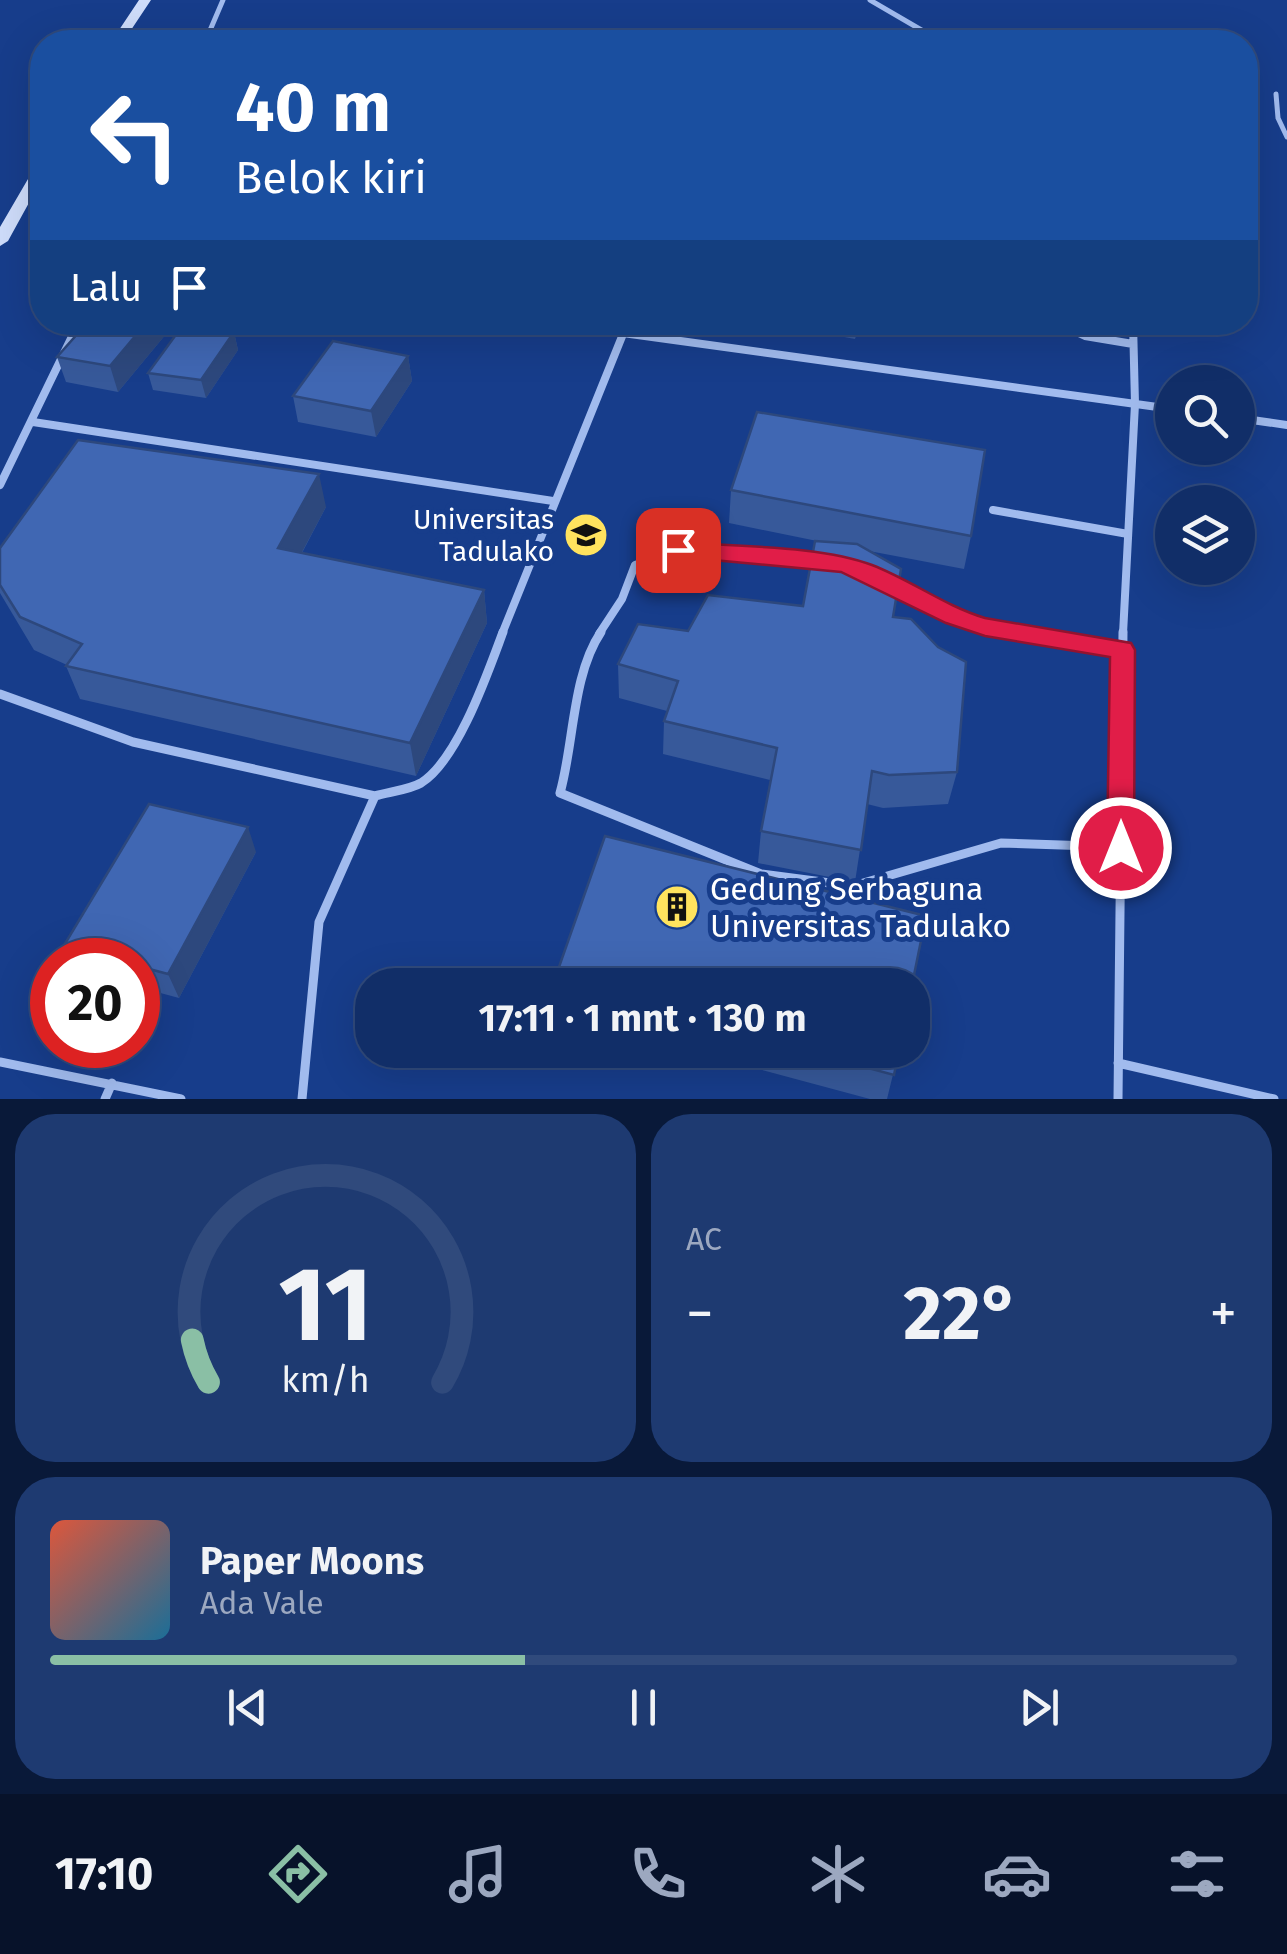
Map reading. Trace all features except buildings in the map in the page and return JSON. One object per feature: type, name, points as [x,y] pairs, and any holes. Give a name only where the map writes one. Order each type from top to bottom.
[{"type":"street","points":[[125,30],[144,0]]},
{"type":"street","points":[[0,241],[30,188]]},
{"type":"lane","points":[[209,30],[223,0]]},
{"type":"lane","points":[[870,0],[921,30]]},
{"type":"lane","points":[[1276,94],[1278,118],[1287,137]]},
{"type":"lane","points":[[0,485],[73,335]]},
{"type":"lane","points":[[0,694],[133,742],[375,796],[421,784],[452,746],[474,708],[553,501],[623,335]]},
{"type":"lane","points":[[630,335],[1155,407]]},
{"type":"lane","points":[[1083,335],[1132,344]]},
{"type":"lane","points":[[1118,1099],[1122,650],[1135,404],[1132,335]]},
{"type":"lane","points":[[1255,420],[1287,425]]},
{"type":"lane","points":[[33,422],[553,501]]},
{"type":"lane","points":[[993,510],[1128,534]]},
{"type":"lane","points":[[842,564],[678,550],[635,566],[622,599],[596,638],[572,721],[570,758],[560,793],[761,874],[853,886],[1001,843],[1121,848]]},
{"type":"lane","points":[[879,578],[954,617],[985,627],[1122,650]]},
{"type":"lane","points":[[302,1099],[318,922],[375,796]]},
{"type":"lane","points":[[0,1062],[181,1099]]},
{"type":"lane","points":[[1118,1064],[1274,1099]]},
{"type":"lane","points":[[105,1099],[112,1083]]},
{"type":"place","name":"Universitas Tadulako","points":[[586,535]]},
{"type":"place","name":"Gedung Serbaguna Universitas Tadulako","points":[[677,907]]},
{"type":"route","points":[[678,550],[842,564],[865,571],[954,617],[985,627],[1122,650],[1121,848]]}]
